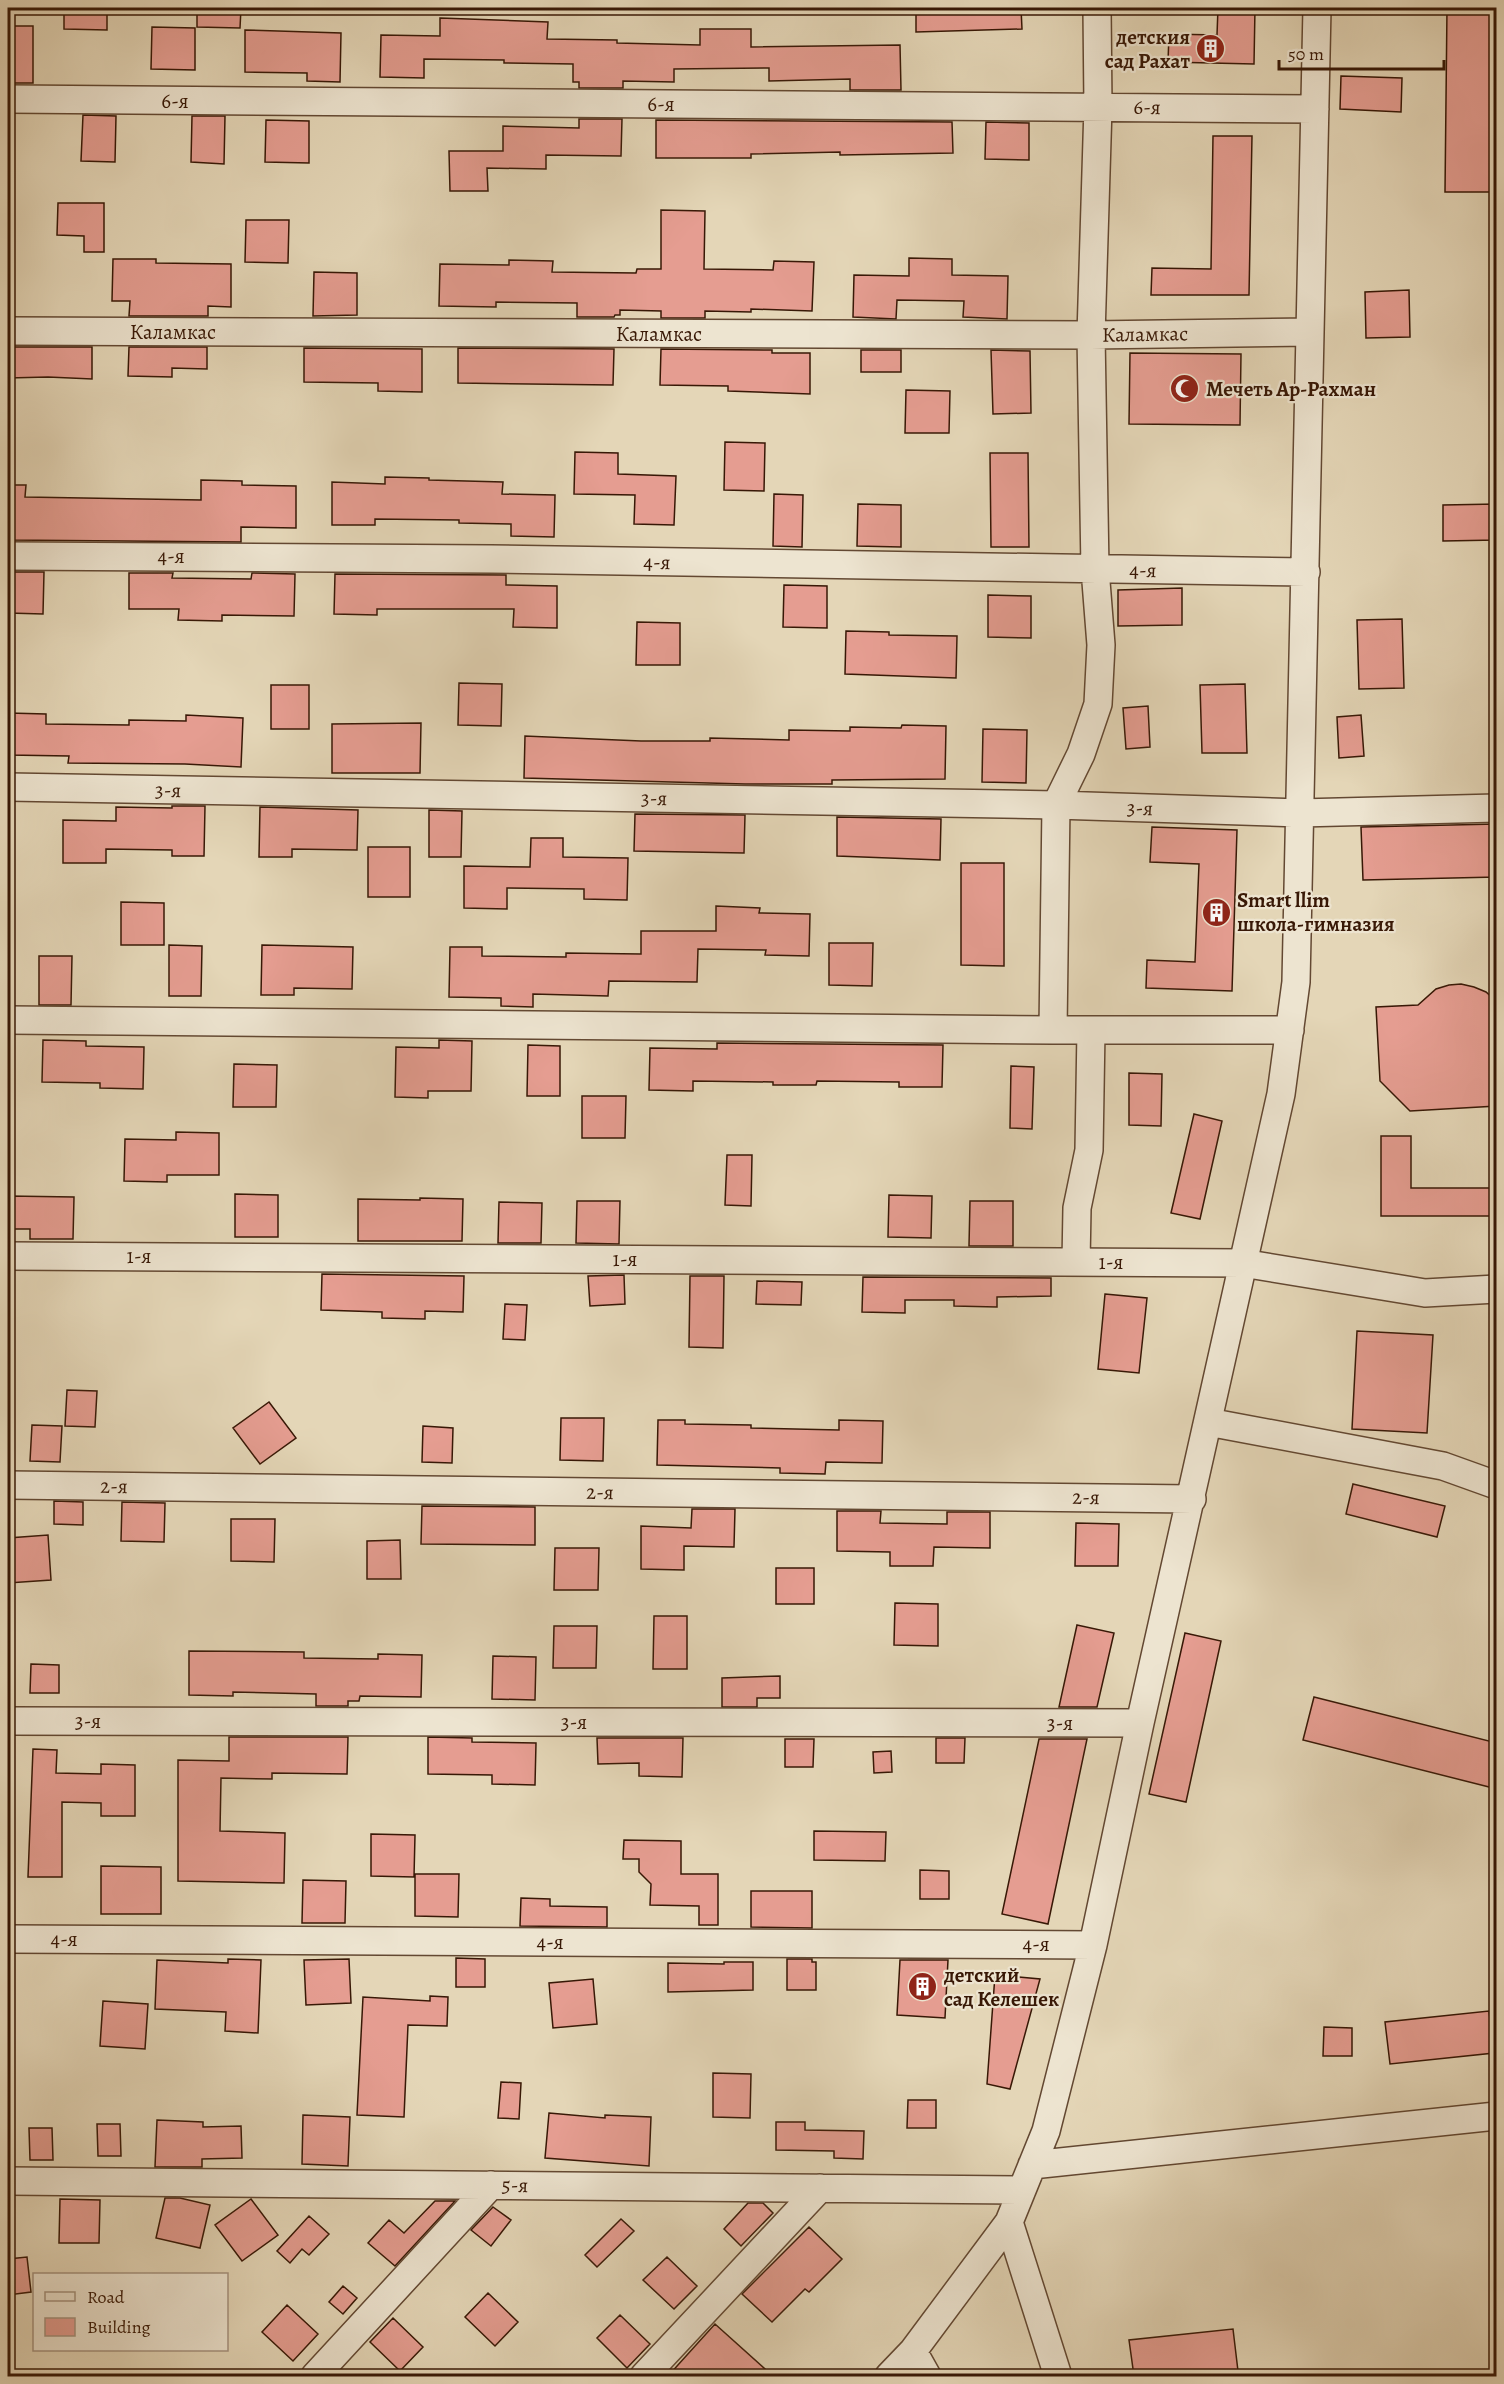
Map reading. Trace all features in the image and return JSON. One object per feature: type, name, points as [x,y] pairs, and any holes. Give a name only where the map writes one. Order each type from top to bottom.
[{"type":"street","points":[[1053,1030],[1056,806],[1081,754],[1098,704],[1101,645],[1095,569],[1092,335],[1098,107],[1097,8]]},
{"type":"street","points":[[889,2376],[913,2351],[1009,2222],[1046,2131],[1093,1945],[1140,1723],[1281,1094],[1296,982],[1317,8]]},
{"type":"street","name":"6-я","points":[[8,99],[1315,109]]},
{"type":"street","name":"Каламкас","points":[[8,331],[1092,335],[1310,332]]},
{"type":"street","name":"4-я","points":[[8,556],[468,559],[1306,572]]},
{"type":"street","name":"3-я","points":[[8,787],[1056,806],[1300,813],[1497,808]]},
{"type":"street","points":[[8,1020],[1053,1030],[1290,1030]]},
{"type":"street","points":[[1076,1262],[1077,1208],[1089,1150],[1091,1030]]},
{"type":"street","name":"1-я","points":[[8,1257],[1242,1263],[1425,1293],[1497,1289]]},
{"type":"street","points":[[1208,1422],[1443,1466],[1497,1485]]},
{"type":"street","name":"2-я","points":[[8,1485],[1192,1499]]},
{"type":"street","name":"3-я","points":[[8,1721],[1140,1723]]},
{"type":"street","name":"4-я","points":[[8,1939],[1093,1945]]},
{"type":"street","points":[[1032,2165],[1497,2116]]},
{"type":"street","name":"5-я","points":[[8,2181],[1022,2190]]},
{"type":"street","points":[[315,2376],[491,2185]]},
{"type":"street","points":[[644,2376],[820,2188]]},
{"type":"street","points":[[1009,2222],[1058,2376]]},
{"type":"street","points":[[913,2351],[927,2376]]},
{"type":"building","points":[[64,8],[107,8],[107,30],[64,29]]},
{"type":"building","points":[[197,8],[241,8],[240,28],[197,27]]},
{"type":"building","points":[[916,8],[1021,8],[1022,29],[916,32]]},
{"type":"building","name":"детския сад Рахат","points":[[1218,8],[1255,8],[1254,64],[1168,62],[1169,34],[1217,35]]},
{"type":"building","points":[[1447,8],[1497,8],[1497,192],[1445,192]]},
{"type":"building","points":[[440,18],[548,22],[547,39],[700,45],[700,29],[751,29],[751,47],[900,45],[901,90],[850,90],[850,79],[769,81],[769,68],[674,69],[674,82],[623,81],[623,88],[579,88],[579,82],[573,82],[573,64],[504,63],[504,60],[424,59],[424,78],[380,77],[381,35],[440,36]]},
{"type":"building","points":[[8,26],[33,26],[33,83],[8,83]]},
{"type":"building","points":[[152,27],[195,28],[195,70],[151,69]]},
{"type":"building","points":[[245,30],[341,33],[340,82],[307,81],[307,73],[245,72]]},
{"type":"building","points":[[1341,76],[1402,78],[1401,112],[1340,109]]},
{"type":"building","points":[[83,115],[116,116],[115,162],[81,161]]},
{"type":"building","points":[[192,116],[225,116],[224,164],[191,162]]},
{"type":"building","points":[[579,119],[622,119],[621,156],[546,155],[546,169],[487,168],[488,191],[450,191],[449,151],[503,151],[503,126],[579,128]]},
{"type":"building","points":[[266,120],[309,121],[309,163],[265,162]]},
{"type":"building","points":[[656,120],[952,122],[953,153],[840,155],[840,152],[751,154],[751,158],[656,158]]},
{"type":"building","points":[[986,122],[1029,123],[1029,160],[985,159]]},
{"type":"building","points":[[1213,136],[1252,136],[1249,295],[1151,295],[1152,268],[1211,269]]},
{"type":"building","points":[[58,203],[104,203],[104,252],[84,252],[84,236],[57,235]]},
{"type":"building","points":[[661,210],[705,211],[704,269],[773,270],[774,261],[814,262],[812,311],[751,309],[751,312],[705,311],[705,318],[661,318],[661,311],[620,310],[620,315],[614,317],[577,317],[577,303],[496,302],[496,307],[439,306],[440,264],[509,265],[509,260],[553,261],[552,272],[636,273],[637,269],[661,269]]},
{"type":"building","points":[[246,220],[289,220],[288,263],[245,262]]},
{"type":"building","points":[[909,258],[952,259],[952,275],[1008,276],[1007,319],[963,317],[964,301],[897,300],[896,319],[853,317],[854,275],[909,276]]},
{"type":"building","points":[[113,259],[156,259],[156,263],[231,264],[231,307],[208,306],[208,316],[129,316],[130,301],[112,301]]},
{"type":"building","points":[[314,272],[357,273],[357,315],[313,316]]},
{"type":"building","points":[[1409,290],[1410,337],[1366,338],[1365,292]]},
{"type":"building","points":[[8,347],[92,347],[92,379],[8,378]]},
{"type":"building","points":[[129,347],[207,347],[207,369],[172,368],[172,377],[128,376]]},
{"type":"building","points":[[304,348],[422,349],[422,392],[378,391],[378,383],[304,382]]},
{"type":"building","points":[[458,348],[614,349],[613,385],[458,383]]},
{"type":"building","points":[[661,349],[772,350],[772,353],[810,353],[810,394],[728,391],[728,386],[660,385]]},
{"type":"building","points":[[861,350],[901,350],[901,372],[861,372]]},
{"type":"building","points":[[991,350],[1030,351],[1031,413],[993,414]]},
{"type":"building","name":"Мечеть Ар-Рахман","points":[[1130,353],[1241,354],[1240,425],[1129,424]]},
{"type":"building","points":[[906,390],[950,391],[949,433],[905,433]]},
{"type":"building","points":[[725,442],[765,443],[764,491],[724,490]]},
{"type":"building","points":[[575,452],[618,453],[618,474],[676,476],[674,525],[634,524],[635,495],[574,494]]},
{"type":"building","points":[[990,453],[1028,453],[1029,547],[991,547]]},
{"type":"building","points":[[385,477],[503,482],[502,494],[555,495],[554,537],[511,536],[511,524],[459,523],[459,520],[375,519],[375,525],[332,525],[332,482],[385,484]]},
{"type":"building","points":[[201,480],[242,481],[242,485],[296,486],[296,528],[241,527],[241,542],[8,540],[8,485],[26,485],[25,497],[201,500]]},
{"type":"building","points":[[774,494],[803,495],[802,547],[773,546]]},
{"type":"building","points":[[858,504],[901,505],[901,547],[857,546]]},
{"type":"building","points":[[1497,504],[1497,540],[1443,541],[1443,505]]},
{"type":"building","points":[[8,572],[44,572],[43,614],[8,613]]},
{"type":"building","points":[[129,573],[173,573],[172,578],[251,579],[252,573],[295,574],[294,616],[222,615],[222,621],[178,620],[179,609],[129,609]]},
{"type":"building","points":[[335,574],[506,575],[506,585],[557,586],[557,628],[513,627],[514,609],[377,609],[377,615],[334,614]]},
{"type":"building","points":[[784,585],[827,586],[827,628],[783,627]]},
{"type":"building","points":[[1182,588],[1182,625],[1118,626],[1118,590]]},
{"type":"building","points":[[988,595],[1031,596],[1031,638],[988,637]]},
{"type":"building","points":[[1402,619],[1404,688],[1359,689],[1357,620]]},
{"type":"building","points":[[637,622],[680,623],[680,665],[636,665]]},
{"type":"building","points":[[846,631],[889,632],[889,635],[957,636],[956,678],[845,674]]},
{"type":"building","points":[[459,683],[502,684],[501,726],[458,725]]},
{"type":"building","points":[[1245,684],[1247,753],[1202,753],[1200,685]]},
{"type":"building","points":[[271,685],[309,685],[309,729],[271,729]]},
{"type":"building","points":[[1148,706],[1150,747],[1126,749],[1123,708]]},
{"type":"building","points":[[8,713],[46,714],[46,724],[129,725],[129,720],[186,721],[186,715],[243,718],[241,767],[68,763],[69,756],[8,755]]},
{"type":"building","points":[[1361,715],[1364,756],[1339,758],[1337,717]]},
{"type":"building","points":[[421,723],[420,773],[332,773],[332,724]]},
{"type":"building","points":[[902,725],[946,726],[945,779],[832,780],[832,784],[745,784],[524,778],[525,736],[641,741],[710,741],[710,738],[789,740],[789,730],[850,731],[850,727],[901,728]]},
{"type":"building","points":[[983,729],[1027,730],[1026,783],[982,782]]},
{"type":"building","points":[[172,806],[205,806],[204,856],[172,856],[172,850],[106,849],[106,863],[63,863],[63,820],[116,821],[116,807],[172,808]]},
{"type":"building","points":[[260,807],[358,810],[357,850],[292,849],[292,857],[259,857]]},
{"type":"building","points":[[429,810],[462,811],[461,857],[429,857]]},
{"type":"building","points":[[635,814],[745,815],[744,853],[634,851]]},
{"type":"building","points":[[837,817],[941,819],[940,860],[837,856]]},
{"type":"building","points":[[1497,824],[1497,877],[1363,880],[1361,827]]},
{"type":"building","name":"Smart llim школа-гимназия","points":[[1152,827],[1237,830],[1232,991],[1146,988],[1147,960],[1195,962],[1199,864],[1150,862]]},
{"type":"building","points":[[531,838],[563,838],[563,857],[628,858],[627,900],[584,899],[584,889],[507,888],[507,909],[464,908],[464,866],[530,867]]},
{"type":"building","points":[[368,847],[410,847],[410,897],[368,897]]},
{"type":"building","points":[[961,863],[1004,863],[1004,966],[961,965]]},
{"type":"building","points":[[121,902],[164,903],[164,945],[121,945]]},
{"type":"building","points":[[716,906],[760,908],[759,913],[810,914],[809,956],[765,955],[766,950],[698,949],[697,982],[609,981],[608,996],[533,994],[533,1007],[501,1006],[501,998],[449,997],[450,947],[482,947],[482,956],[566,957],[566,953],[641,954],[641,931],[716,931]]},
{"type":"building","points":[[829,943],[873,943],[872,986],[829,985]]},
{"type":"building","points":[[169,945],[202,946],[201,996],[169,996]]},
{"type":"building","points":[[262,945],[353,947],[352,989],[294,988],[294,995],[261,995]]},
{"type":"building","points":[[39,956],[72,956],[71,1005],[39,1005]]},
{"type":"building","points":[[1461,984],[1486,992],[1497,1002],[1497,1106],[1410,1111],[1380,1081],[1376,1007],[1418,1005],[1436,989]]},
{"type":"building","points":[[43,1040],[86,1041],[86,1046],[144,1047],[143,1089],[100,1088],[100,1083],[42,1082]]},
{"type":"building","points":[[439,1040],[472,1041],[471,1091],[428,1091],[428,1098],[395,1097],[396,1047],[439,1048]]},
{"type":"building","points":[[717,1043],[943,1045],[942,1087],[899,1087],[899,1082],[817,1081],[816,1085],[773,1085],[773,1082],[693,1081],[693,1091],[649,1090],[650,1048],[717,1049]]},
{"type":"building","points":[[528,1045],[560,1046],[560,1096],[527,1096]]},
{"type":"building","points":[[234,1064],[277,1065],[276,1107],[233,1107]]},
{"type":"building","points":[[1011,1066],[1034,1067],[1032,1129],[1010,1128]]},
{"type":"building","points":[[1129,1073],[1162,1074],[1161,1126],[1129,1125]]},
{"type":"building","points":[[582,1096],[626,1096],[625,1138],[582,1138]]},
{"type":"building","points":[[1194,1114],[1222,1121],[1200,1219],[1171,1213]]},
{"type":"building","points":[[176,1132],[219,1133],[219,1175],[167,1175],[167,1182],[124,1181],[125,1139],[176,1140]]},
{"type":"building","points":[[1381,1136],[1411,1136],[1411,1188],[1497,1188],[1497,1216],[1381,1216]]},
{"type":"building","points":[[727,1155],[752,1155],[751,1206],[725,1205]]},
{"type":"building","points":[[235,1194],[278,1195],[278,1237],[235,1237]]},
{"type":"building","points":[[889,1195],[932,1196],[931,1238],[888,1237]]},
{"type":"building","points":[[8,1196],[74,1197],[73,1239],[30,1239],[30,1229],[8,1229]]},
{"type":"building","points":[[420,1198],[463,1199],[462,1241],[358,1241],[358,1199],[420,1200]]},
{"type":"building","points":[[577,1201],[620,1201],[619,1244],[576,1243]]},
{"type":"building","points":[[970,1201],[1013,1201],[1013,1246],[969,1246]]},
{"type":"building","points":[[499,1202],[542,1203],[541,1243],[498,1243]]},
{"type":"building","points":[[322,1274],[464,1276],[463,1312],[425,1311],[425,1319],[382,1318],[382,1312],[321,1310]]},
{"type":"building","points":[[624,1275],[625,1304],[590,1306],[588,1276]]},
{"type":"building","points":[[690,1276],[724,1276],[723,1348],[689,1347]]},
{"type":"building","points":[[863,1277],[1051,1278],[1051,1296],[997,1297],[997,1307],[954,1306],[954,1300],[905,1300],[905,1313],[862,1312]]},
{"type":"building","points":[[757,1281],[802,1282],[801,1305],[756,1304]]},
{"type":"building","points":[[1105,1294],[1147,1298],[1139,1373],[1098,1369]]},
{"type":"building","points":[[505,1304],[527,1305],[525,1340],[503,1339]]},
{"type":"building","points":[[1357,1331],[1433,1335],[1427,1433],[1352,1429]]},
{"type":"building","points":[[67,1390],[97,1391],[95,1427],[65,1426]]},
{"type":"building","points":[[269,1402],[296,1438],[260,1464],[233,1428]]},
{"type":"building","points":[[561,1418],[604,1418],[603,1461],[560,1460]]},
{"type":"building","points":[[658,1420],[685,1420],[685,1424],[751,1425],[751,1428],[839,1430],[839,1420],[883,1421],[882,1463],[826,1462],[825,1474],[780,1473],[780,1468],[657,1465]]},
{"type":"building","points":[[32,1425],[62,1426],[60,1462],[30,1461]]},
{"type":"building","points":[[423,1426],[453,1428],[452,1463],[422,1462]]},
{"type":"building","points":[[1353,1484],[1445,1506],[1437,1537],[1346,1514]]},
{"type":"building","points":[[54,1501],[83,1502],[83,1525],[54,1524]]},
{"type":"building","points":[[122,1502],[165,1503],[164,1542],[121,1541]]},
{"type":"building","points":[[422,1506],[535,1507],[535,1545],[421,1544]]},
{"type":"building","points":[[692,1509],[735,1509],[734,1547],[684,1546],[684,1570],[641,1569],[641,1526],[691,1528]]},
{"type":"building","points":[[837,1511],[881,1511],[880,1523],[947,1524],[947,1512],[990,1512],[990,1548],[934,1547],[933,1566],[890,1566],[890,1552],[837,1551]]},
{"type":"building","points":[[231,1519],[275,1519],[274,1562],[231,1561]]},
{"type":"building","points":[[1076,1523],[1119,1524],[1118,1566],[1075,1566]]},
{"type":"building","points":[[48,1535],[51,1580],[8,1583],[8,1538]]},
{"type":"building","points":[[400,1540],[401,1579],[367,1579],[367,1541]]},
{"type":"building","points":[[555,1548],[599,1548],[598,1590],[554,1590]]},
{"type":"building","points":[[776,1568],[814,1568],[814,1604],[776,1604]]},
{"type":"building","points":[[895,1603],[938,1604],[938,1646],[894,1645]]},
{"type":"building","points":[[654,1616],[687,1616],[687,1669],[653,1669]]},
{"type":"building","points":[[1077,1625],[1114,1633],[1097,1707],[1059,1707]]},
{"type":"building","points":[[554,1626],[597,1626],[596,1668],[553,1668]]},
{"type":"building","points":[[1185,1633],[1221,1641],[1186,1802],[1149,1794]]},
{"type":"building","points":[[189,1651],[304,1652],[304,1658],[378,1659],[378,1654],[422,1655],[421,1697],[360,1696],[359,1701],[348,1701],[348,1706],[316,1706],[316,1694],[233,1692],[233,1696],[189,1695]]},
{"type":"building","points":[[493,1656],[536,1657],[535,1700],[492,1699]]},
{"type":"building","points":[[31,1664],[59,1665],[59,1693],[30,1693]]},
{"type":"building","points":[[780,1676],[780,1698],[757,1698],[757,1707],[722,1707],[722,1678]]},
{"type":"building","points":[[1314,1697],[1497,1743],[1497,1789],[1303,1740]]},
{"type":"building","points":[[229,1737],[348,1737],[347,1774],[272,1773],[272,1779],[221,1778],[220,1831],[285,1833],[284,1883],[178,1881],[178,1760],[229,1761]]},
{"type":"building","points":[[428,1737],[472,1738],[472,1742],[536,1743],[535,1785],[492,1784],[492,1775],[428,1774]]},
{"type":"building","points":[[597,1738],[683,1738],[682,1777],[639,1776],[639,1763],[598,1764]]},
{"type":"building","points":[[936,1738],[965,1738],[964,1763],[936,1763]]},
{"type":"building","points":[[785,1739],[814,1739],[813,1767],[785,1767]]},
{"type":"building","points":[[1039,1739],[1087,1739],[1048,1924],[1002,1914]]},
{"type":"building","points":[[33,1749],[57,1750],[56,1773],[101,1774],[101,1764],[135,1765],[135,1816],[101,1816],[101,1803],[62,1802],[62,1877],[28,1877]]},
{"type":"building","points":[[891,1751],[892,1772],[874,1773],[873,1752]]},
{"type":"building","points":[[814,1831],[886,1832],[885,1861],[814,1860]]},
{"type":"building","points":[[371,1834],[415,1835],[414,1877],[371,1876]]},
{"type":"building","points":[[624,1840],[681,1841],[681,1874],[718,1874],[718,1925],[699,1925],[699,1906],[650,1905],[651,1884],[639,1872],[639,1859],[623,1859]]},
{"type":"building","points":[[101,1866],[161,1867],[161,1914],[101,1914]]},
{"type":"building","points":[[920,1870],[949,1871],[949,1899],[920,1899]]},
{"type":"building","points":[[415,1874],[459,1874],[458,1917],[415,1916]]},
{"type":"building","points":[[303,1880],[346,1881],[345,1923],[302,1923]]},
{"type":"building","points":[[751,1891],[812,1891],[812,1928],[751,1927]]},
{"type":"building","points":[[521,1898],[550,1899],[550,1906],[607,1907],[607,1927],[520,1926]]},
{"type":"building","points":[[456,1958],[485,1959],[485,1987],[456,1987]]},
{"type":"building","points":[[228,1959],[261,1960],[258,2033],[225,2031],[226,2012],[155,2009],[157,1960],[228,1963]]},
{"type":"building","points":[[349,1959],[351,2003],[306,2005],[304,1960]]},
{"type":"building","points":[[787,1959],[812,1959],[812,1962],[816,1962],[816,1990],[787,1990]]},
{"type":"building","name":"детский сад Келешек","points":[[900,1960],[948,1960],[945,2018],[897,2015]]},
{"type":"building","points":[[724,1962],[753,1962],[753,1990],[668,1992],[668,1963],[724,1964]]},
{"type":"building","points":[[995,1975],[1040,1979],[1010,2089],[987,2084]]},
{"type":"building","points":[[593,1979],[597,2024],[553,2028],[549,1983]]},
{"type":"building","points":[[430,1996],[448,1997],[447,2026],[408,2025],[404,2117],[357,2115],[363,1997],[430,2001]]},
{"type":"building","points":[[103,2001],[148,2004],[145,2049],[100,2046]]},
{"type":"building","points":[[1489,2011],[1494,2053],[1390,2064],[1385,2022]]},
{"type":"building","points":[[1324,2027],[1352,2028],[1352,2056],[1323,2056]]},
{"type":"building","points":[[713,2073],[751,2074],[750,2118],[713,2117]]},
{"type":"building","points":[[501,2082],[521,2083],[519,2119],[498,2118]]},
{"type":"building","points":[[908,2100],[936,2100],[936,2128],[907,2128]]},
{"type":"building","points":[[549,2113],[605,2118],[605,2115],[651,2117],[649,2166],[545,2158]]},
{"type":"building","points":[[303,2115],[350,2117],[348,2166],[302,2164]]},
{"type":"building","points":[[157,2120],[203,2122],[203,2127],[241,2126],[242,2158],[202,2159],[202,2167],[155,2167]]},
{"type":"building","points":[[776,2122],[805,2122],[805,2130],[864,2131],[863,2159],[834,2158],[834,2151],[776,2150]]},
{"type":"building","points":[[97,2124],[120,2124],[121,2156],[98,2156]]},
{"type":"building","points":[[29,2128],[52,2128],[53,2160],[30,2160]]},
{"type":"building","points":[[165,2198],[180,2198],[210,2205],[200,2248],[156,2238]]},
{"type":"building","points":[[60,2199],[100,2200],[99,2243],[59,2243]]},
{"type":"building","points":[[251,2199],[278,2235],[242,2261],[215,2225]]},
{"type":"building","points":[[435,2201],[455,2201],[395,2266],[368,2243],[389,2220],[404,2233]]},
{"type":"building","points":[[748,2203],[763,2203],[773,2213],[741,2246],[724,2229]]},
{"type":"building","points":[[493,2207],[511,2220],[491,2246],[471,2230]]},
{"type":"building","points":[[309,2216],[329,2234],[309,2255],[302,2249],[290,2263],[277,2251]]},
{"type":"building","points":[[621,2219],[634,2231],[597,2267],[585,2255]]},
{"type":"building","points":[[809,2227],[842,2259],[809,2292],[805,2289],[772,2322],[742,2294]]},
{"type":"building","points":[[27,2257],[31,2292],[8,2295],[8,2259]]},
{"type":"building","points":[[667,2257],[697,2286],[674,2309],[643,2280]]},
{"type":"building","points":[[343,2286],[357,2298],[343,2314],[329,2302]]},
{"type":"building","points":[[488,2293],[518,2322],[495,2346],[465,2317]]},
{"type":"building","points":[[287,2305],[318,2334],[293,2361],[262,2332]]},
{"type":"building","points":[[620,2315],[650,2344],[627,2368],[597,2338]]},
{"type":"building","points":[[393,2318],[423,2347],[400,2371],[370,2342]]},
{"type":"building","points":[[715,2324],[773,2376],[668,2376]]},
{"type":"building","points":[[1233,2329],[1238,2371],[1187,2376],[1134,2376],[1129,2340]]},
{"type":"place","name":"детския сад Рахат","points":[[1211,49]]},
{"type":"place","name":"Мечеть Ар-Рахман","points":[[1185,389]]},
{"type":"place","name":"Smart llim школа-гимназия","points":[[1216,912]]},
{"type":"place","name":"детский сад Келешек","points":[[923,1987]]}]
